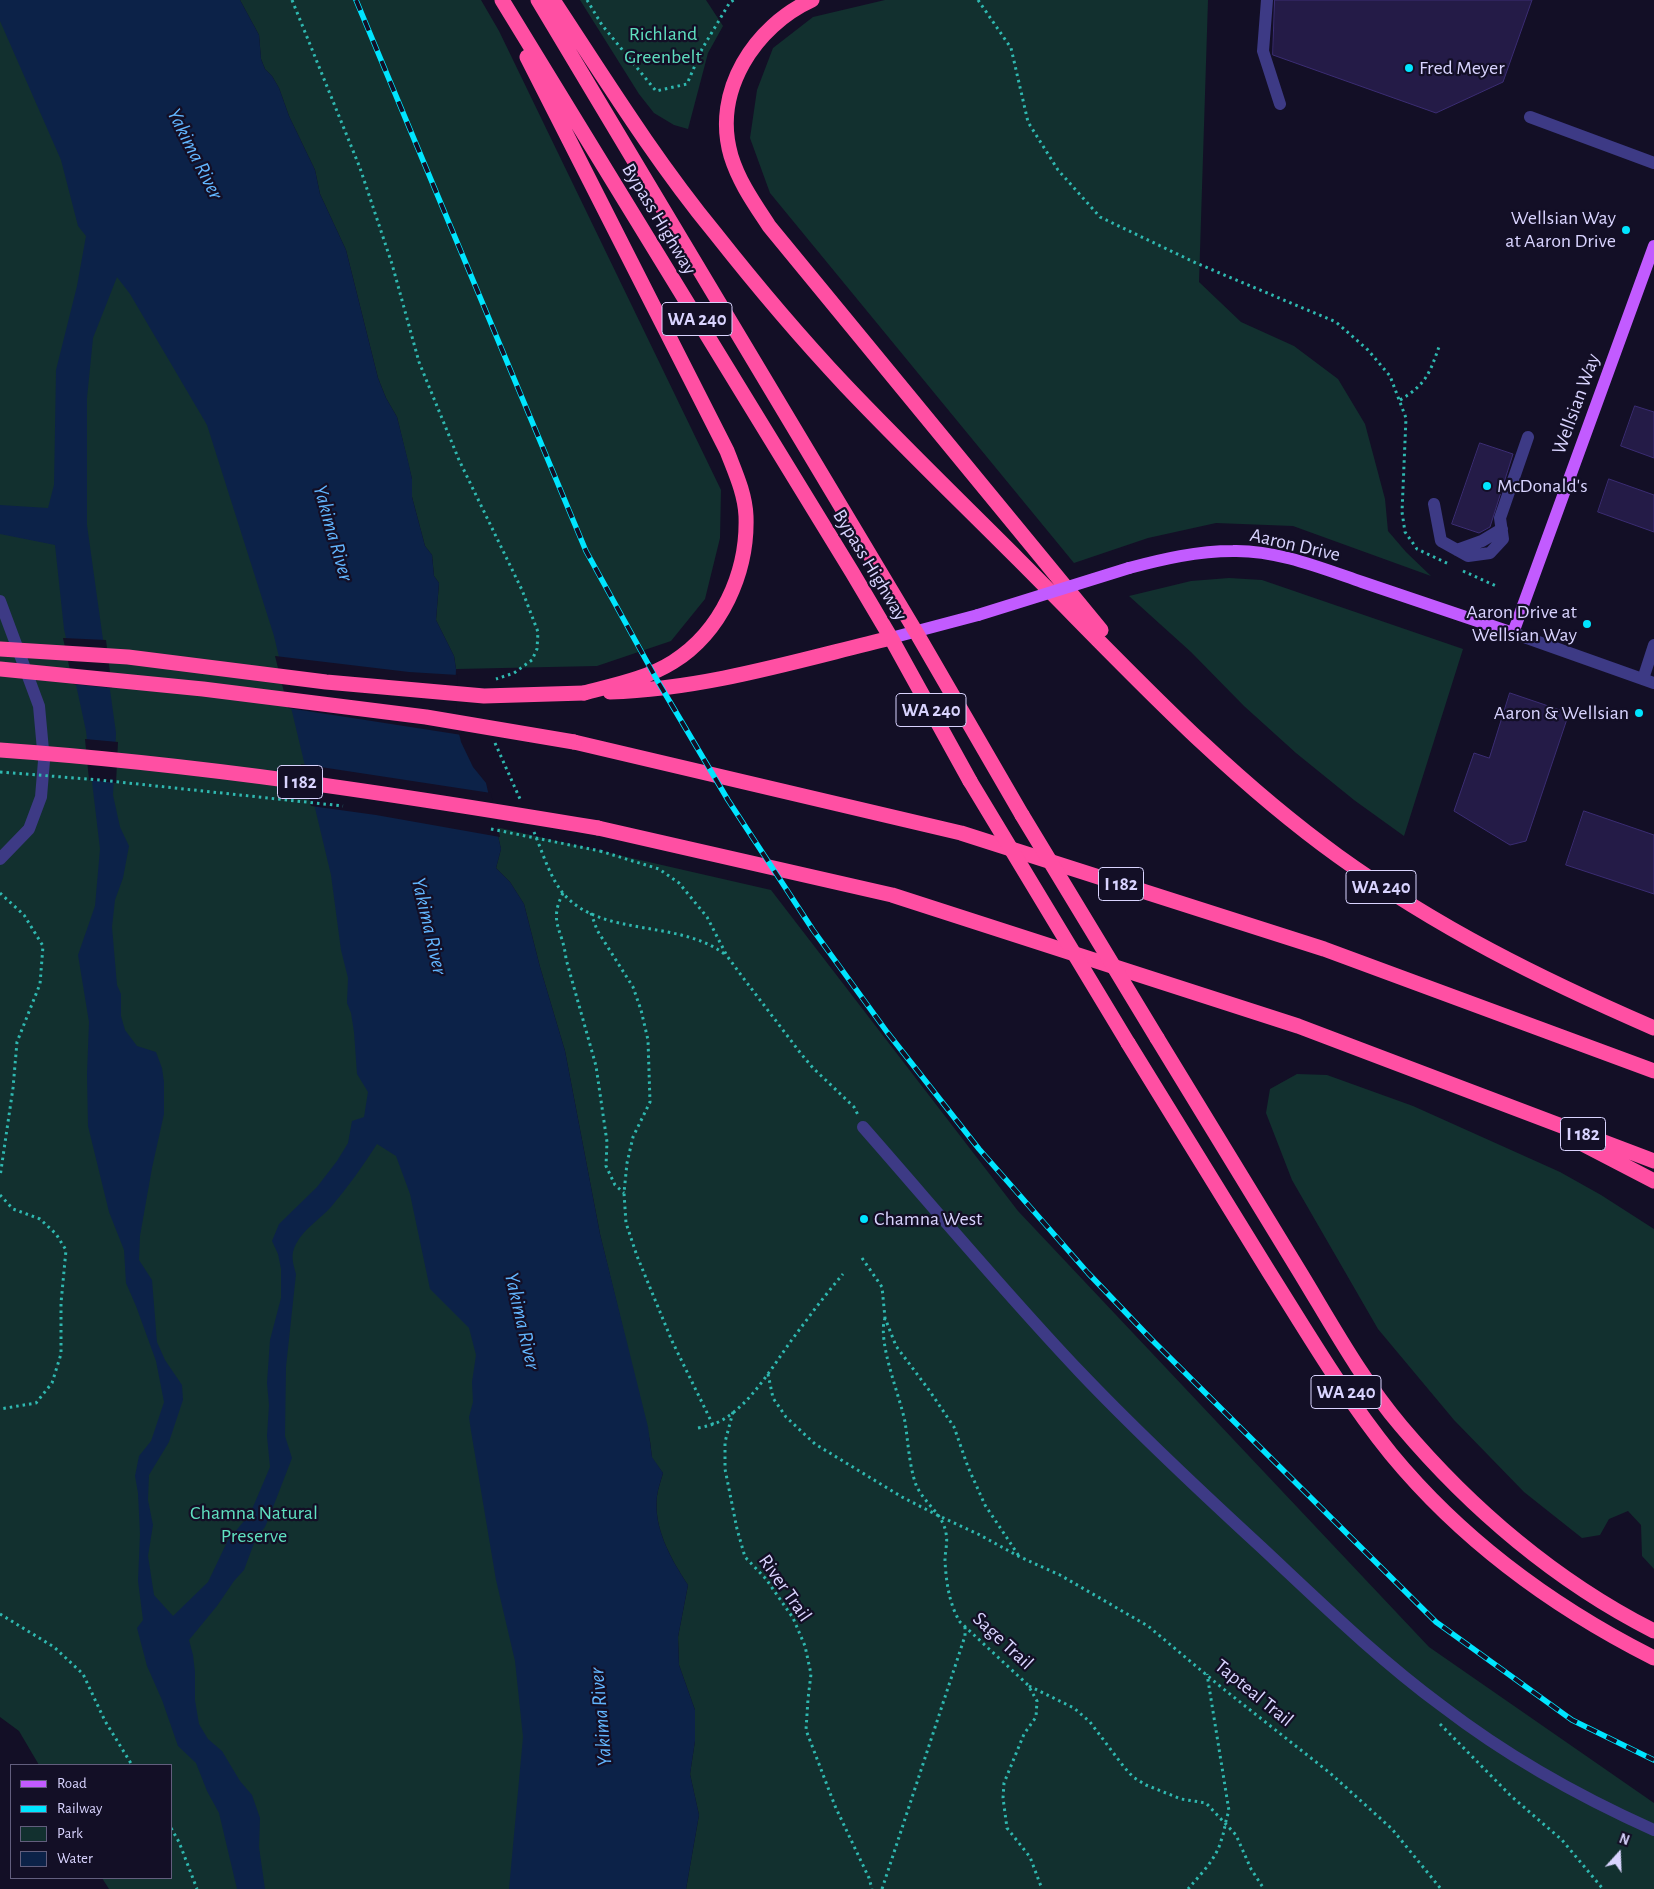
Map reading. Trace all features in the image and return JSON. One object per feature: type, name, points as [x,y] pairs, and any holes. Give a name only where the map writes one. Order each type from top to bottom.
[{"type":"highway","points":[[498,0],[727,451],[740,486],[746,515],[744,542],[733,590],[721,613],[710,628],[673,662],[639,679],[584,693]]},
{"type":"highway","name":"Bypass Highway","points":[[502,0],[891,638]]},
{"type":"highway","name":"Bypass Highway","points":[[538,0],[916,632],[992,767],[1347,1350],[1400,1425],[1448,1478],[1512,1537],[1582,1589],[1654,1631]]},
{"type":"highway","name":"WA 240","points":[[553,0],[652,151],[672,178],[714,232],[811,347],[885,426],[1147,688],[1234,772],[1335,854],[1387,890],[1480,946],[1582,997],[1654,1028]]},
{"type":"highway","points":[[812,0],[784,16],[761,37],[744,60],[735,78],[727,124],[730,154],[741,184],[769,226],[1039,553],[1147,688]]},
{"type":"highway","points":[[0,650],[128,657],[326,682],[484,696],[641,691],[696,684],[891,638]]},
{"type":"highway","name":"WA 240","points":[[891,638],[970,781],[1128,1043],[1322,1358],[1360,1414],[1392,1455],[1432,1498],[1502,1562],[1587,1622],[1654,1658]]},
{"type":"highway","name":"I 182","points":[[0,669],[203,689],[407,714],[574,742],[961,833],[1324,949],[1654,1071]]},
{"type":"highway","name":"I 182","points":[[0,750],[69,755],[315,784],[458,804],[598,828],[892,894],[1298,1026],[1654,1161]]},
{"type":"highway","points":[[1512,1108],[1654,1181]]},
{"type":"main road","name":"Wellsian Way","points":[[1513,633],[1654,246]]},
{"type":"main road","name":"Aaron Drive","points":[[891,638],[978,615],[1129,568],[1170,558],[1235,550],[1262,553],[1310,565],[1513,633]]},
{"type":"street","points":[[1267,0],[1263,51],[1280,104]]},
{"type":"street","points":[[1530,117],[1654,163]]},
{"type":"street","points":[[1434,504],[1441,541],[1468,556],[1490,552],[1503,539],[1500,518],[1528,437]]},
{"type":"street","points":[[0,601],[39,706],[44,761],[41,797],[29,829],[0,859]]},
{"type":"street","name":"Aaron Drive","points":[[1513,633],[1649,681]]},
{"type":"street","points":[[1649,681],[1654,645]]},
{"type":"street","points":[[863,1127],[998,1283],[1081,1373],[1170,1462],[1372,1650],[1444,1708],[1483,1735],[1578,1793],[1654,1830]]},
{"type":"path","points":[[292,0],[314,59],[360,168],[392,264],[419,362],[459,460],[522,590],[538,632],[537,649],[532,660],[525,667],[490,683]]},
{"type":"path","points":[[587,0],[602,25],[656,91],[687,84],[702,50],[730,2],[734,0]]},
{"type":"path","points":[[978,0],[1011,48],[1028,122],[1058,170],[1100,216],[1196,263],[1336,322],[1368,350],[1390,376],[1400,400],[1420,386],[1430,374],[1440,344]]},
{"type":"path","points":[[494,740],[524,808]]},
{"type":"path","points":[[0,772],[100,780],[345,806]]},
{"type":"path","points":[[531,825],[556,883],[574,903],[616,922],[689,936],[716,947],[727,956]]},
{"type":"path","points":[[489,828],[600,851],[659,869],[679,883],[707,917],[727,956],[802,1055],[854,1107],[863,1127]]},
{"type":"path","points":[[0,893],[24,914],[43,946],[40,984],[17,1042],[13,1088],[0,1177]]},
{"type":"path","points":[[563,893],[557,905],[555,918],[564,944],[566,959],[596,1066],[607,1142],[606,1166],[615,1185],[624,1192]]},
{"type":"path","points":[[591,912],[597,930],[633,987],[648,1040],[650,1102],[633,1137],[627,1163],[624,1192],[626,1223],[636,1256],[672,1341],[713,1425]]},
{"type":"path","points":[[0,1195],[13,1209],[40,1219],[56,1234],[66,1250],[60,1304],[61,1354],[52,1384],[36,1403],[0,1410]]},
{"type":"path","points":[[862,1258],[882,1287],[885,1318],[896,1346],[954,1427],[968,1467],[985,1505],[1020,1557]]},
{"type":"path","points":[[698,1428],[713,1425],[742,1404],[768,1374],[843,1274]]},
{"type":"path","name":"Sage Trail","points":[[885,1318],[883,1325],[888,1357],[904,1419],[915,1482],[924,1500],[939,1516],[946,1533],[945,1560],[950,1599],[954,1612],[965,1627],[1028,1685],[1037,1701],[1036,1717],[1024,1734],[1004,1783],[1002,1798],[1007,1828],[1030,1857],[1042,1889]]},
{"type":"path","name":"Tapteal Trail","points":[[768,1374],[773,1398],[781,1410],[815,1444],[902,1497],[1020,1557],[1060,1575],[1148,1626],[1207,1673],[1221,1687],[1330,1772],[1392,1829],[1441,1889]]},
{"type":"path","name":"River Trail","points":[[732,1412],[725,1442],[725,1469],[742,1548],[745,1557],[766,1579],[793,1618],[805,1646],[811,1674],[806,1730],[835,1806],[869,1878],[872,1889]]},
{"type":"path","points":[[0,1614],[54,1647],[83,1674],[105,1721],[131,1764]]},
{"type":"path","points":[[882,1889],[965,1636],[965,1627]]},
{"type":"path","points":[[1188,1889],[1217,1852],[1229,1811],[1207,1673]]},
{"type":"path","points":[[1028,1685],[1074,1708],[1090,1722],[1133,1777],[1146,1785],[1181,1799],[1206,1803],[1236,1835],[1251,1869],[1264,1889]]},
{"type":"path","points":[[1438,1721],[1443,1729],[1511,1796],[1562,1840],[1603,1889]]},
{"type":"path","points":[[172,1830],[179,1842],[196,1889]]},
{"type":"green space","name":"Chamna Natural Preserve","points":[[0,0],[49,0],[199,284],[470,1295],[554,1889],[109,1889],[103,1879],[172,1879],[172,1764],[38,1764],[19,1731],[0,1717]]},
{"type":"green space","points":[[240,0],[481,0],[499,31],[721,490],[720,538],[705,599],[671,641],[597,666],[456,669],[454,656],[436,620],[439,583],[434,576],[432,555],[425,546],[412,497],[412,479],[397,417],[386,398],[378,378],[346,250],[320,194],[315,170],[289,116],[279,88],[265,69],[261,59],[259,35]]},
{"type":"green space","name":"Richland Greenbelt","points":[[580,0],[706,0],[723,26],[708,53],[688,129],[674,125],[654,113],[639,94]]},
{"type":"green space","points":[[885,0],[1208,0],[1199,282],[1241,322],[1294,346],[1338,379],[1365,424],[1385,499],[1388,531],[1431,576],[1293,526],[1216,523],[1148,538],[1074,563],[770,193],[750,138],[757,90],[773,48],[813,17]]},
{"type":"green space","points":[[1229,578],[1262,580],[1463,649],[1404,836],[1354,800],[1296,753],[1244,706],[1191,652],[1129,596],[1191,581]]},
{"type":"green space","points":[[496,827],[771,890],[1018,1211],[1429,1647],[1654,1803],[1654,1889],[686,1889],[699,1815],[690,1774],[695,1741],[695,1710],[679,1665],[678,1637],[688,1585],[675,1565],[665,1543],[658,1520],[656,1508],[657,1493],[663,1473],[652,1458],[650,1441],[600,1234],[565,1051],[540,967],[524,904],[510,882],[496,868],[501,849]]},
{"type":"green space","points":[[1297,1074],[1327,1075],[1413,1106],[1560,1172],[1601,1195],[1654,1229],[1654,1569],[1642,1556],[1641,1525],[1628,1511],[1609,1519],[1600,1535],[1582,1538],[1524,1492],[1454,1420],[1378,1329],[1292,1180],[1266,1113],[1270,1089]]},
{"type":"water","name":"Yakima River","points":[[0,0],[240,0],[259,35],[261,59],[265,69],[279,88],[289,116],[315,170],[320,194],[346,250],[378,378],[386,398],[397,417],[412,479],[412,497],[425,546],[432,555],[434,576],[439,583],[436,620],[454,656],[456,669],[454,712],[461,742],[473,767],[486,783],[501,849],[496,868],[510,882],[524,904],[540,967],[565,1051],[600,1234],[648,1427],[652,1457],[663,1473],[657,1496],[658,1520],[665,1543],[675,1565],[688,1585],[678,1637],[679,1665],[695,1710],[695,1741],[690,1774],[699,1815],[686,1889],[509,1889],[523,1737],[515,1661],[496,1580],[469,1417],[473,1402],[472,1382],[476,1355],[469,1328],[430,1289],[410,1194],[396,1156],[377,1144],[343,1192],[331,1207],[303,1234],[294,1248],[293,1259],[296,1274],[286,1367],[285,1436],[292,1458],[265,1527],[256,1538],[244,1570],[189,1640],[193,1655],[195,1700],[199,1724],[208,1739],[222,1751],[240,1781],[252,1795],[260,1818],[259,1847],[265,1889],[237,1889],[219,1813],[207,1791],[196,1763],[178,1746],[162,1700],[147,1666],[137,1628],[143,1620],[138,1581],[140,1534],[138,1493],[135,1476],[139,1456],[151,1441],[164,1402],[156,1361],[126,1283],[124,1250],[109,1212],[88,1126],[89,1022],[78,955],[95,906],[100,849],[86,731],[64,629],[55,545],[0,534],[0,505],[48,508],[54,485],[56,370],[77,286],[86,236],[78,226],[61,160],[0,21]],"holes":[[[117,277],[130,294],[207,425],[274,636],[331,875],[341,950],[348,978],[347,1003],[351,1013],[354,1032],[357,1074],[368,1092],[364,1117],[352,1121],[348,1143],[337,1161],[317,1187],[279,1224],[272,1241],[278,1254],[281,1269],[281,1298],[270,1340],[267,1383],[269,1405],[267,1436],[270,1467],[250,1514],[228,1540],[208,1582],[173,1616],[154,1595],[148,1556],[153,1525],[148,1500],[149,1475],[169,1442],[183,1400],[182,1385],[165,1360],[157,1342],[152,1280],[139,1260],[140,1236],[164,1114],[164,1082],[162,1068],[156,1052],[137,1046],[125,1030],[121,1016],[121,994],[117,985],[112,927],[115,900],[123,878],[129,846],[120,827],[113,795],[116,733],[87,525],[87,398],[93,338]]]},
{"type":"pier","points":[[63,638],[106,640],[112,688],[73,684]]},
{"type":"pier","points":[[275,656],[409,672],[458,675],[456,711],[462,735],[288,708]]},
{"type":"pier","points":[[85,739],[118,742],[116,783],[89,780]]},
{"type":"pier","points":[[301,764],[491,793],[500,837],[376,815],[311,806]]},
{"type":"building","name":"Fred Meyer","points":[[1275,0],[1532,0],[1503,82],[1436,113],[1273,55]]},
{"type":"building","points":[[1635,406],[1654,412],[1654,458],[1621,446]]},
{"type":"building","name":"McDonald's","points":[[1480,443],[1513,454],[1490,527],[1479,533],[1452,524]]},
{"type":"building","points":[[1609,479],[1654,495],[1654,532],[1598,512]]},
{"type":"building","points":[[1510,693],[1569,713],[1526,841],[1510,845],[1454,811],[1474,753],[1489,758]]},
{"type":"building","points":[[1584,811],[1654,835],[1654,894],[1566,865]]},
{"type":"railway","points":[[356,0],[586,551],[657,680],[728,800],[813,930],[887,1032],[979,1149],[1088,1273],[1151,1339],[1436,1622],[1572,1720],[1654,1760]]},
{"type":"place","name":"Fred Meyer","points":[[1409,68]]},
{"type":"place","name":"Wellsian Way at Aaron Drive","points":[[1626,230]]},
{"type":"place","name":"McDonald's","points":[[1487,486]]},
{"type":"place","name":"Aaron Drive at Wellsian Way","points":[[1587,624]]},
{"type":"place","name":"Aaron & Wellsian","points":[[1639,713]]},
{"type":"place","name":"Chamna West","points":[[864,1219]]}]
